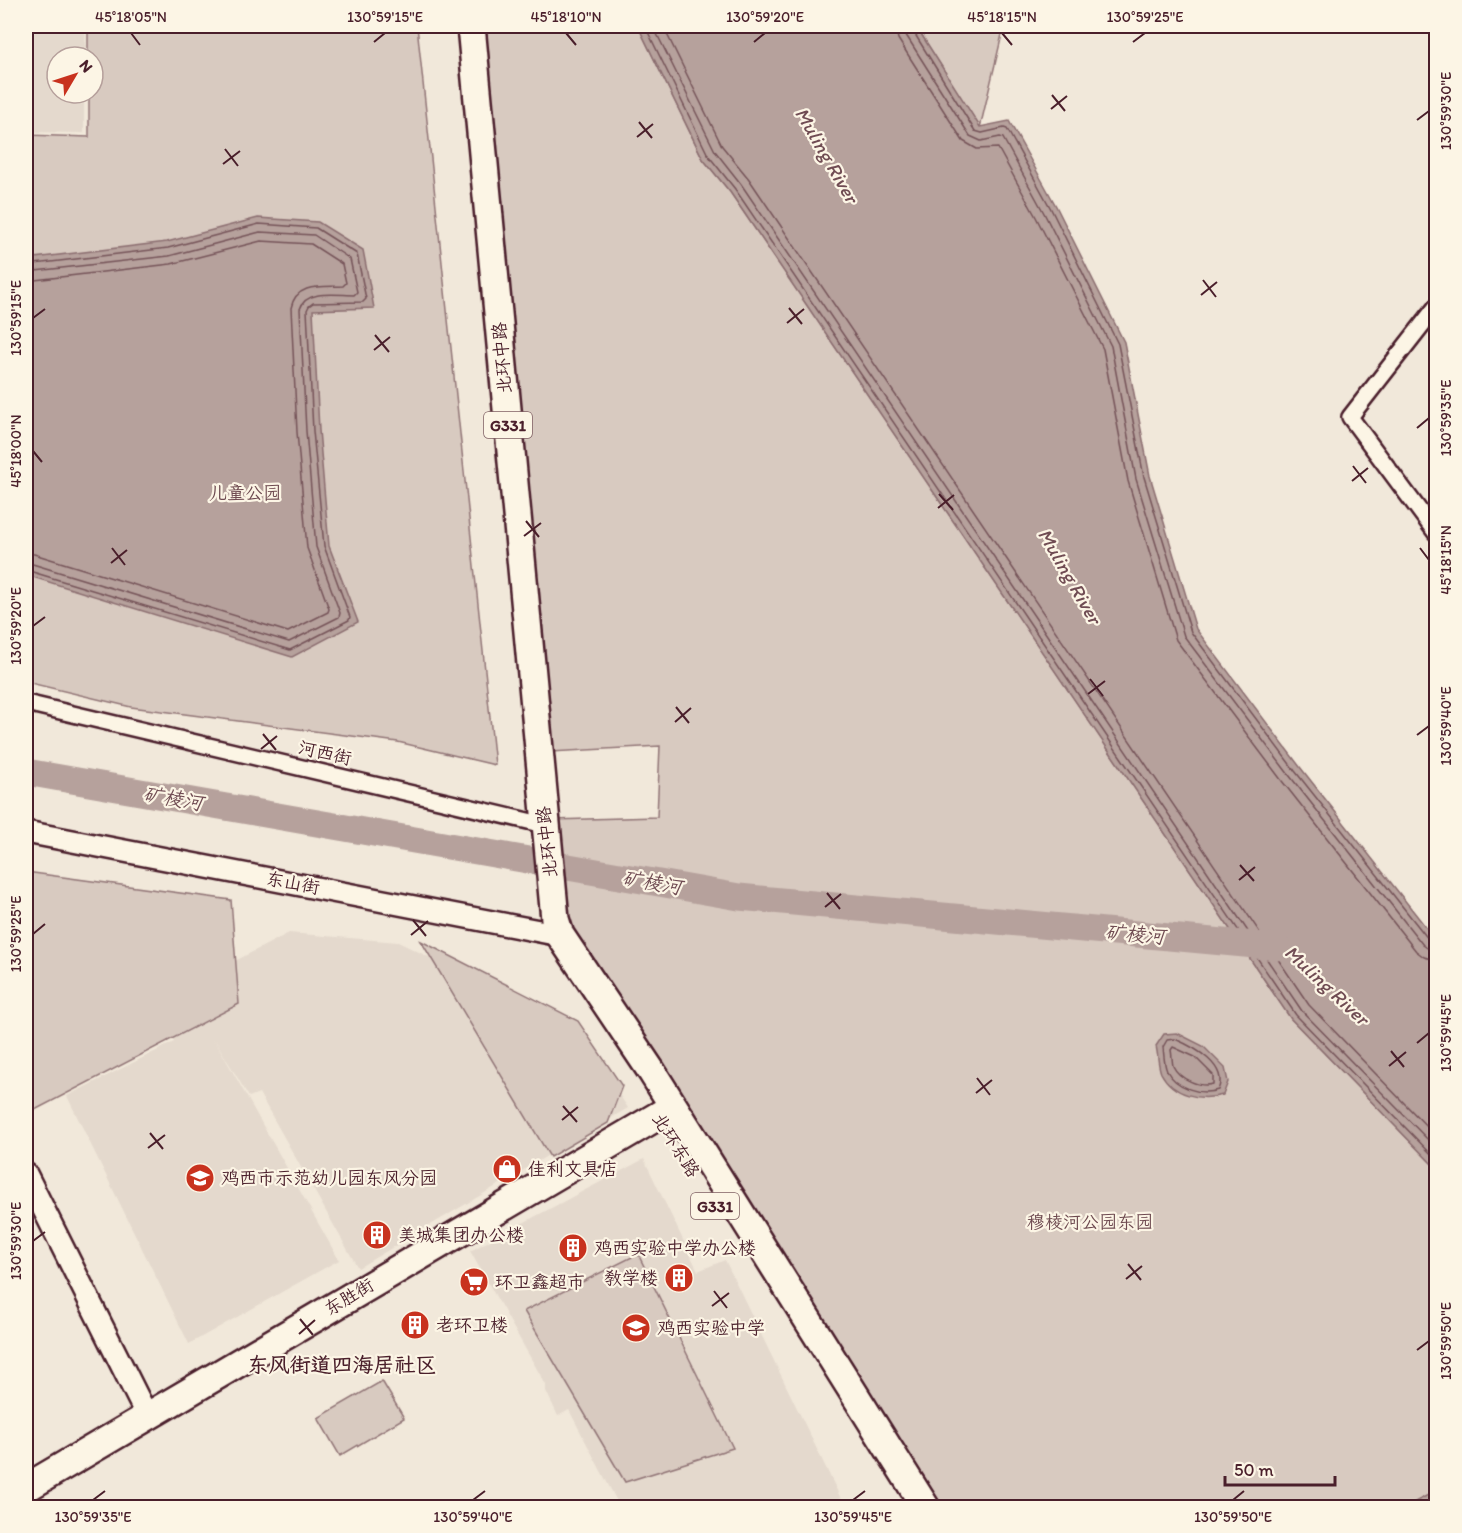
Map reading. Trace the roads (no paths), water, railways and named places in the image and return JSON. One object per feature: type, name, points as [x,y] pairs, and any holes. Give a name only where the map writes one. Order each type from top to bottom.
[{"type":"highway","name":"北环中路","points":[[457,26],[545,903]]},
{"type":"highway","name":"北环中路","points":[[471,26],[537,823]]},
{"type":"highway","name":"北环东路","points":[[545,903],[551,933],[926,1508]]},
{"type":"highway","name":"北环东路","points":[[666,1111],[905,1508]]},
{"type":"highway","name":"东胜街","points":[[26,1488],[666,1111]]},
{"type":"main road","name":"东山街","points":[[26,832],[551,933]]},
{"type":"main road","points":[[26,1174],[147,1416]]},
{"type":"street","points":[[1437,307],[1350,417],[1437,533]]},
{"type":"street","name":"河西街","points":[[26,703],[537,823]]},
{"type":"water","name":"Muling River","points":[[638,26],[916,26],[980,127],[1009,121],[1056,206],[1124,342],[1150,476],[1196,629],[1300,767],[1436,940],[1436,1168],[1291,1019],[730,192],[703,159]]},
{"type":"water","points":[[258,218],[318,222],[363,250],[374,308],[313,310],[319,430],[329,546],[358,622],[292,657],[26,575],[26,259],[167,242]]},
{"type":"water","points":[[1177,1033],[1203,1046],[1225,1068],[1228,1082],[1223,1095],[1197,1097],[1188,1095],[1166,1081],[1160,1070],[1156,1046],[1164,1034]]},
{"type":"water","points":[[1430,1494],[1436,1496],[1436,1507],[1411,1507],[1411,1504]]},
{"type":"waterway","name":"矿棱河","points":[[26,772],[739,897],[1277,947]]},
{"type":"place","name":"佳利文具店","points":[[507,1169]]},
{"type":"place","name":"鸡西市示范幼儿园东风分园","points":[[200,1178]]},
{"type":"place","name":"美城集团办公楼","points":[[377,1235]]},
{"type":"place","name":"鸡西实验中学办公楼","points":[[573,1248]]},
{"type":"place","name":"教学楼","points":[[679,1278]]},
{"type":"place","name":"环卫鑫超市","points":[[474,1282]]},
{"type":"place","name":"老环卫楼","points":[[415,1325]]},
{"type":"place","name":"鸡西实验中学","points":[[636,1328]]},
{"type":"district","name":"东风街道四海居社区","points":[[342,1364]]},
{"type":"park label","name":"儿童公园","points":[[245,493]]},
{"type":"park label","name":"穆棱河公园东园","points":[[1090,1222]]}]
